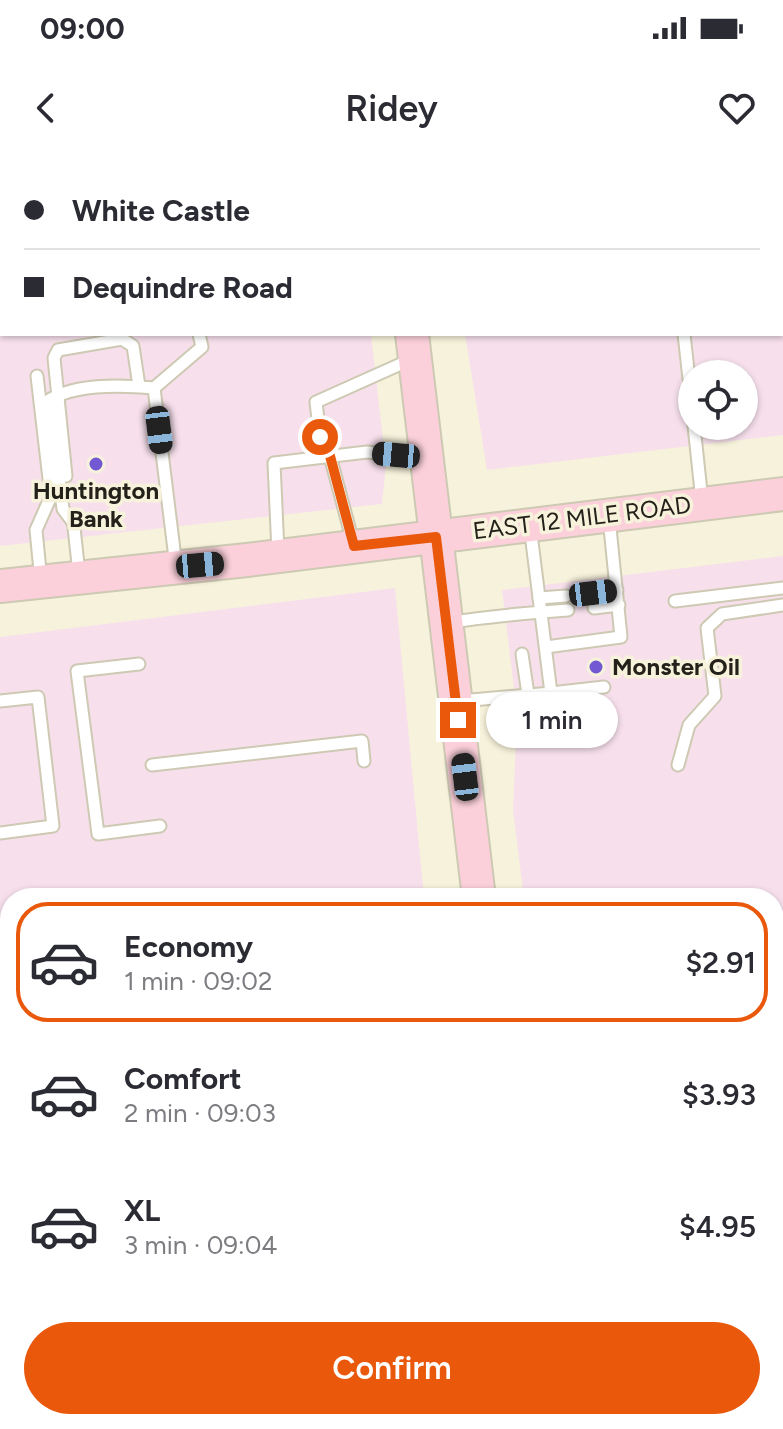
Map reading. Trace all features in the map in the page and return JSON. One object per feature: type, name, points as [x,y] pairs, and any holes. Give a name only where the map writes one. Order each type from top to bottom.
[{"type":"main road","points":[[413,346],[478,888]]},
{"type":"main road","name":"EAST 12 MILE ROAD","points":[[0,586],[278,556],[783,494]]},
{"type":"lane","points":[[75,525],[63,509],[49,400],[58,395],[110,385],[154,388],[202,347],[199,336]]},
{"type":"lane","points":[[684,336],[687,360]]},
{"type":"lane","points":[[66,476],[54,358],[58,350],[122,339],[133,346],[139,386]]},
{"type":"lane","points":[[354,546],[330,456],[320,437],[316,402],[413,346]]},
{"type":"lane","points":[[37,376],[51,496],[36,530],[41,581]]},
{"type":"lane","points":[[154,388],[176,567]]},
{"type":"lane","points":[[695,440],[702,503]]},
{"type":"lane","points":[[278,556],[274,463],[367,452],[426,457]]},
{"type":"lane","points":[[68,495],[75,525],[79,578]]},
{"type":"lane","points":[[546,647],[621,637],[608,515]]},
{"type":"lane","points":[[530,524],[551,693]]},
{"type":"lane","points":[[675,601],[783,588]]},
{"type":"lane","points":[[593,593],[617,590]]},
{"type":"lane","points":[[539,598],[566,596]]},
{"type":"lane","points":[[594,608],[619,605]]},
{"type":"lane","points":[[678,765],[689,725],[715,696],[707,628],[722,614],[783,605]]},
{"type":"lane","points":[[447,624],[501,614],[518,621],[541,612],[568,610]]},
{"type":"lane","points":[[522,654],[528,694]]},
{"type":"lane","points":[[139,664],[77,671],[98,834],[160,826]]},
{"type":"lane","points":[[455,701],[604,687]]},
{"type":"lane","points":[[0,701],[38,697],[53,826],[0,833]]},
{"type":"lane","points":[[152,765],[362,741],[364,761]]},
{"type":"shaded area","points":[[0,336],[371,336],[386,466],[382,504],[0,546]]},
{"type":"shaded area","points":[[465,336],[783,336],[783,435],[758,438],[758,360],[678,360],[678,440],[741,440],[487,470]]},
{"type":"shaded area","points":[[783,556],[783,888],[523,888],[513,810],[517,713],[502,590]]},
{"type":"shaded area","points":[[395,588],[423,888],[0,888],[0,637]]},
{"type":"place","name":"Huntington Bank","points":[[96,464]]},
{"type":"place","name":"Monster Oil","points":[[596,667]]},
{"type":"route","points":[[320,437],[330,456],[354,546],[436,537],[458,720]]}]
